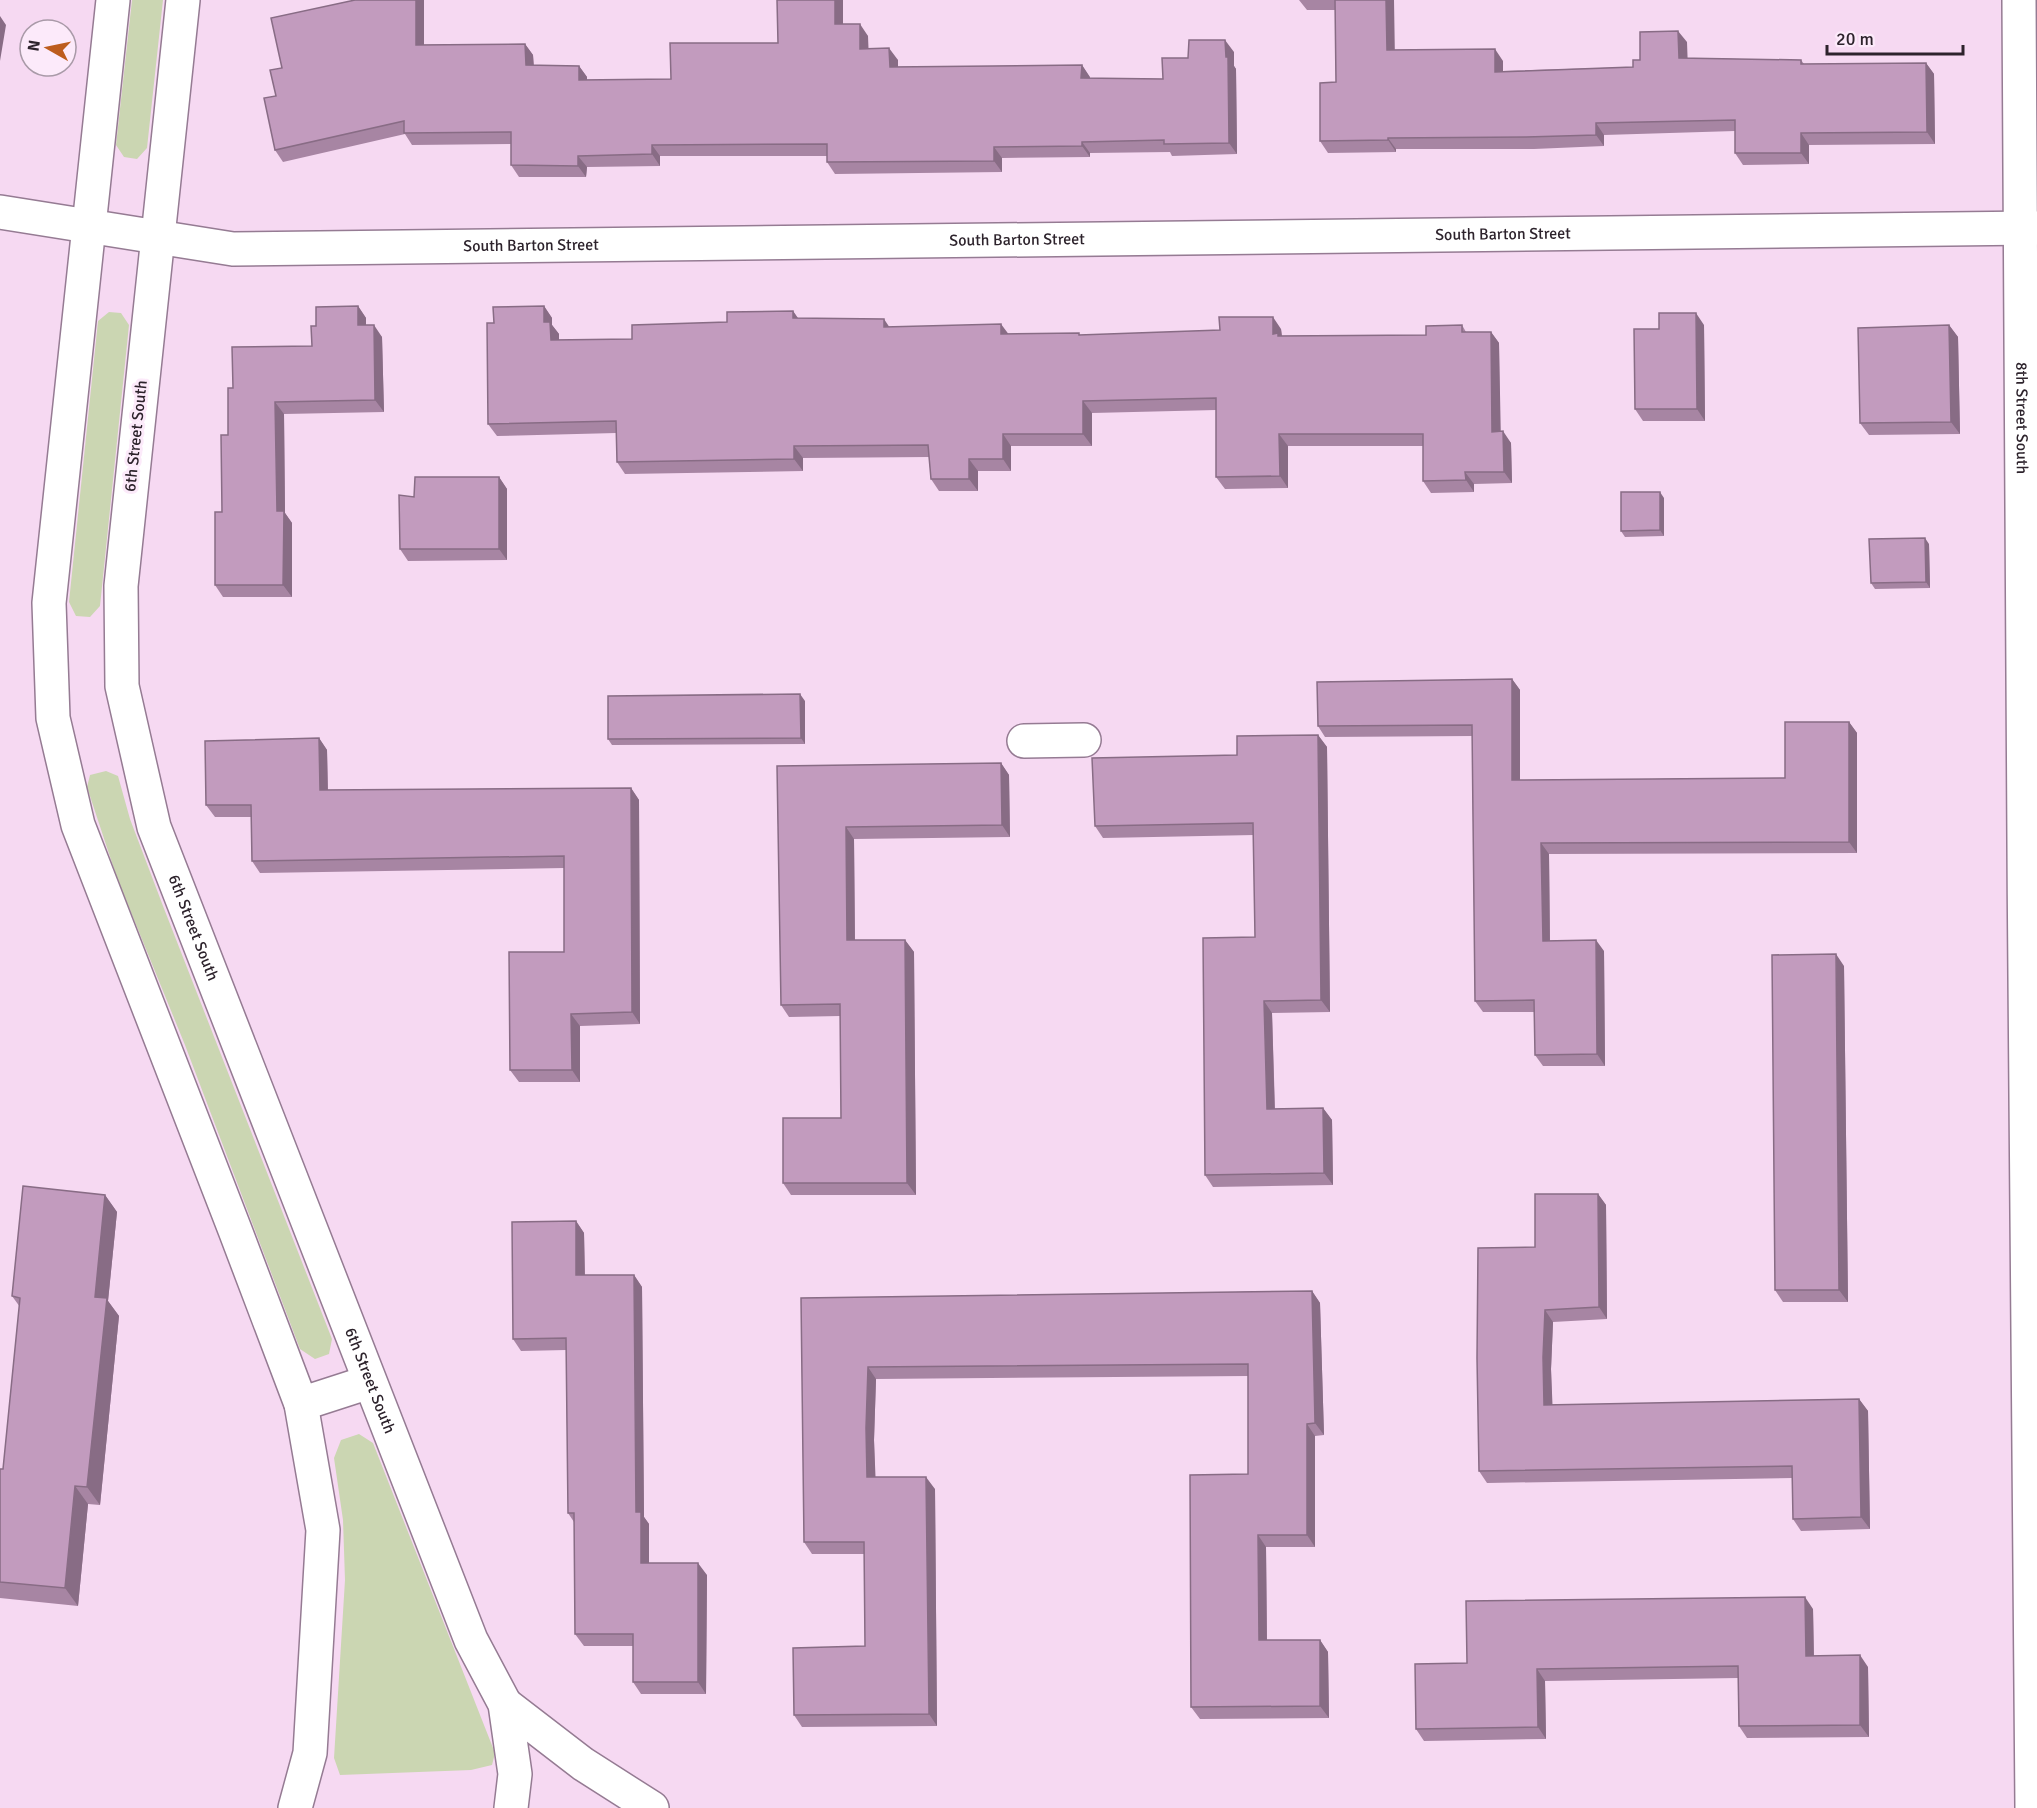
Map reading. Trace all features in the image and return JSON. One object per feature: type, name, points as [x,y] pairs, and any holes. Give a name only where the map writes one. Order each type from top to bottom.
[{"type":"street","points":[[112,0],[49,603],[53,718],[78,825],[301,1404],[323,1530],[310,1753],[295,1808]]},
{"type":"street","name":"6th Street South","points":[[183,0],[121,586],[122,686],[154,827],[471,1640],[505,1704],[515,1774],[511,1808]]},
{"type":"street","name":"8th Street South","points":[[2019,0],[2028,228],[2024,655],[2025,1247],[2032,1808]]},
{"type":"street","name":"South Barton Street","points":[[0,212],[89,228],[233,249],[2028,228]]},
{"type":"street","points":[[1024,741],[1084,740]]},
{"type":"street","points":[[301,1404],[369,1382]]},
{"type":"street","points":[[505,1704],[583,1764],[652,1808]]},
{"type":"green space","points":[[132,0],[163,0],[147,148],[137,159],[124,157],[116,145]]},
{"type":"green space","points":[[109,312],[121,313],[129,325],[100,606],[90,617],[76,616],[69,602],[98,321]]},
{"type":"green space","points":[[106,771],[118,776],[130,819],[163,906],[332,1339],[329,1354],[315,1359],[300,1349],[185,1045],[117,878],[87,787],[90,775]]},
{"type":"green space","points":[[359,1434],[373,1443],[495,1753],[492,1765],[471,1770],[340,1775],[334,1758],[345,1580],[343,1520],[334,1458],[341,1440]]},
{"type":"building","points":[[355,0],[416,0],[416,45],[525,44],[526,65],[579,66],[579,80],[671,79],[670,43],[778,43],[777,0],[835,0],[835,24],[860,24],[860,49],[889,48],[890,67],[1082,65],[1081,78],[1163,79],[1162,58],[1188,58],[1189,40],[1225,40],[1226,57],[1228,57],[1229,143],[1164,144],[1164,140],[1082,142],[1082,146],[994,147],[994,161],[827,162],[827,144],[652,145],[652,154],[578,156],[578,166],[511,165],[511,132],[404,133],[404,121],[275,150],[264,98],[276,96],[270,70],[282,68],[271,18]]},
{"type":"building","points":[[1335,0],[1386,0],[1387,50],[1495,49],[1495,72],[1633,67],[1633,60],[1640,60],[1640,32],[1678,31],[1679,58],[1801,60],[1801,64],[1926,63],[1927,132],[1801,133],[1801,153],[1735,153],[1735,120],[1596,123],[1596,135],[1320,141],[1320,83],[1336,82]]},
{"type":"building","points":[[358,306],[358,325],[374,325],[375,400],[275,402],[277,511],[284,511],[283,585],[215,585],[215,512],[222,512],[221,435],[228,435],[228,388],[233,388],[232,347],[312,346],[311,326],[316,326],[316,307]]},
{"type":"building","points":[[544,306],[544,322],[550,322],[551,340],[632,339],[632,325],[727,322],[727,312],[793,311],[793,318],[884,319],[884,327],[1001,324],[1001,334],[1079,333],[1079,335],[1220,330],[1219,317],[1273,317],[1273,334],[1278,333],[1278,336],[1426,335],[1426,326],[1462,325],[1462,332],[1491,332],[1492,432],[1503,431],[1504,472],[1465,472],[1466,480],[1423,481],[1423,434],[1279,434],[1280,476],[1216,477],[1216,398],[1083,401],[1083,434],[1003,434],[1003,459],[969,459],[969,479],[931,479],[928,445],[794,446],[794,459],[617,462],[616,421],[488,424],[487,323],[494,323],[493,307]]},
{"type":"building","points":[[1659,313],[1696,313],[1697,409],[1635,409],[1634,329],[1659,329]]},
{"type":"building","points":[[1949,325],[1951,422],[1860,423],[1858,328]]},
{"type":"building","points":[[415,477],[499,477],[499,549],[400,549],[399,495],[414,497]]},
{"type":"building","points":[[1621,492],[1660,492],[1660,530],[1621,531]]},
{"type":"building","points":[[1925,538],[1926,582],[1871,583],[1869,539]]},
{"type":"building","points":[[1512,679],[1512,780],[1785,778],[1785,722],[1849,722],[1849,842],[1541,843],[1543,941],[1596,940],[1597,1054],[1535,1055],[1534,1000],[1475,1001],[1472,725],[1318,726],[1317,682]]},
{"type":"building","points":[[800,694],[801,738],[608,739],[608,696]]},
{"type":"building","points":[[1318,735],[1321,1000],[1264,1001],[1267,1109],[1323,1108],[1324,1173],[1205,1175],[1203,938],[1255,937],[1253,823],[1095,826],[1092,758],[1237,755],[1237,736]]},
{"type":"building","points":[[319,738],[320,790],[631,788],[632,1012],[571,1014],[572,1070],[510,1070],[509,952],[564,952],[564,856],[252,861],[251,805],[206,805],[205,741]]},
{"type":"building","points":[[1001,763],[1002,825],[846,827],[847,940],[905,940],[907,1183],[783,1183],[783,1118],[841,1118],[840,1004],[781,1005],[777,766]]},
{"type":"building","points":[[1836,954],[1839,1290],[1775,1290],[1772,955]]},
{"type":"building","points":[[23,1186],[105,1195],[95,1297],[107,1298],[87,1487],[75,1486],[65,1588],[0,1582],[0,1469],[3,1469],[20,1298],[12,1296]]},
{"type":"building","points":[[1535,1194],[1598,1194],[1599,1307],[1545,1310],[1544,1405],[1859,1399],[1861,1517],[1793,1519],[1792,1466],[1479,1471],[1478,1248],[1535,1247]]},
{"type":"building","points":[[576,1221],[576,1275],[634,1275],[636,1512],[641,1512],[641,1563],[698,1563],[698,1682],[633,1682],[633,1634],[575,1634],[574,1513],[568,1513],[566,1338],[513,1339],[512,1222]]},
{"type":"building","points":[[1312,1291],[1315,1423],[1307,1424],[1307,1535],[1258,1535],[1259,1640],[1320,1640],[1320,1706],[1191,1707],[1190,1475],[1248,1474],[1248,1364],[868,1367],[867,1477],[926,1477],[929,1714],[794,1715],[793,1648],[865,1646],[864,1542],[804,1542],[801,1298]]},
{"type":"building","points":[[1805,1597],[1806,1656],[1860,1655],[1860,1725],[1739,1726],[1738,1666],[1537,1669],[1538,1727],[1416,1729],[1415,1664],[1467,1663],[1466,1601]]}]
